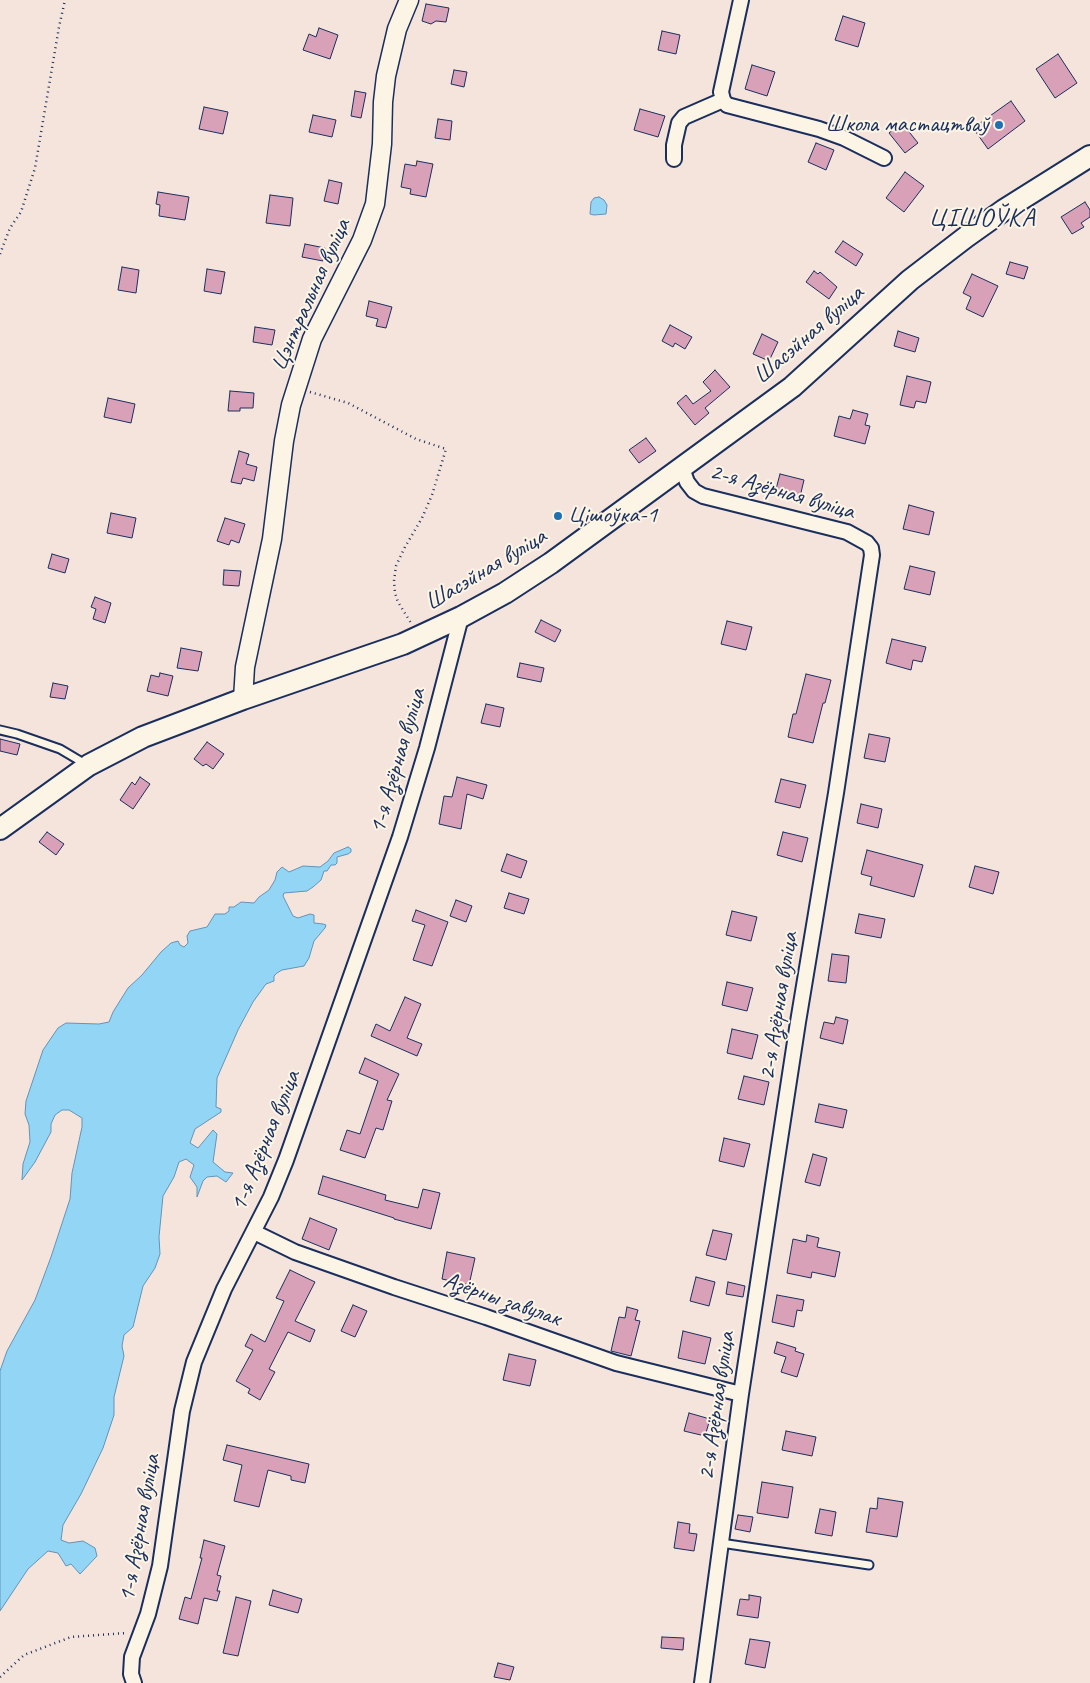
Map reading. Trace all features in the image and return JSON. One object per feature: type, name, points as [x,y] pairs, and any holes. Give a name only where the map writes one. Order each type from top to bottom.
[{"type":"main road","name":"Шасэйная вуліца","points":[[0,828],[88,765],[143,737],[243,699],[418,638],[505,593],[550,563],[792,387],[910,280],[966,237],[1004,210],[1090,156]]},
{"type":"street","name":"Цэнтральная вуліца","points":[[243,699],[245,668],[272,539],[286,425],[312,339],[362,240],[375,204],[382,144],[386,76],[397,29],[409,0]]},
{"type":"street","points":[[742,0],[721,92],[723,100],[727,105],[736,109],[755,112],[819,129],[844,138],[884,158]]},
{"type":"street","points":[[674,159],[674,145],[679,123],[684,117],[723,100]]},
{"type":"street","name":"2-я Азёрная вуліца","points":[[682,468],[687,482],[694,491],[702,496],[847,532],[867,543],[871,548],[872,555],[835,802],[798,1022],[741,1394],[702,1683]]},
{"type":"street","name":"1-я Азёрная вуліца","points":[[134,1683],[131,1674],[132,1657],[150,1607],[160,1566],[186,1389],[194,1362],[224,1289],[254,1232],[286,1160],[397,846],[427,748],[461,617]]},
{"type":"street","name":"Азёрны завулак","points":[[254,1232],[295,1252],[394,1288],[486,1317],[616,1364],[741,1394]]},
{"type":"lane","points":[[0,730],[60,749],[88,765]]},
{"type":"lane","points":[[721,1543],[869,1565]]},
{"type":"path","points":[[0,254],[10,228],[21,212],[35,168],[59,27],[66,0]]},
{"type":"path","points":[[296,388],[348,402],[416,439],[446,449],[432,495],[396,566],[395,593],[418,638]]},
{"type":"path","points":[[0,1677],[24,1655],[71,1637],[141,1632]]},
{"type":"water","points":[[599,197],[607,205],[606,214],[590,214],[591,202],[594,198]]},
{"type":"water","points":[[348,847],[351,849],[351,852],[337,857],[337,863],[331,865],[327,871],[324,871],[321,880],[313,887],[307,891],[284,893],[283,896],[293,916],[298,918],[310,914],[314,915],[314,923],[326,925],[325,928],[314,941],[309,958],[304,966],[282,970],[277,973],[274,976],[274,981],[266,984],[253,1002],[238,1030],[217,1078],[216,1107],[221,1109],[221,1112],[195,1129],[190,1143],[198,1148],[213,1130],[217,1134],[213,1162],[225,1172],[233,1173],[226,1182],[217,1176],[207,1177],[203,1181],[197,1197],[197,1187],[190,1177],[194,1165],[186,1159],[179,1162],[174,1177],[163,1196],[159,1237],[160,1254],[155,1268],[143,1286],[133,1327],[124,1335],[122,1346],[124,1356],[114,1397],[114,1415],[103,1448],[81,1494],[63,1525],[61,1540],[69,1543],[83,1541],[95,1548],[97,1556],[80,1574],[71,1564],[66,1566],[58,1553],[48,1551],[28,1569],[0,1611],[0,1371],[7,1351],[35,1300],[51,1257],[70,1199],[72,1173],[82,1127],[82,1118],[69,1110],[62,1110],[55,1115],[51,1124],[51,1132],[35,1162],[22,1180],[23,1164],[30,1142],[29,1125],[25,1114],[26,1101],[43,1050],[58,1028],[66,1023],[99,1024],[109,1022],[128,988],[171,943],[178,941],[184,947],[188,943],[187,936],[190,931],[207,927],[215,914],[225,914],[229,911],[229,907],[234,907],[241,902],[254,903],[269,890],[277,872],[282,867],[289,872],[303,866],[320,867],[334,853]]},
{"type":"building","points":[[426,4],[449,8],[446,22],[436,21],[431,24],[422,21]]},
{"type":"building","points":[[843,16],[865,23],[858,47],[835,40]]},
{"type":"building","points":[[319,28],[338,35],[330,59],[303,50],[309,34],[316,37]]},
{"type":"building","points":[[662,31],[680,35],[676,54],[658,50]]},
{"type":"building","points":[[1058,54],[1077,83],[1055,98],[1036,69]]},
{"type":"building","points":[[752,65],[775,72],[767,96],[745,89]]},
{"type":"building","points":[[454,70],[467,72],[464,87],[451,84]]},
{"type":"building","points":[[355,91],[366,93],[361,118],[351,116]]},
{"type":"building","name":"Школа мастацтваў","points":[[1011,101],[1025,121],[988,149],[973,128]]},
{"type":"building","points":[[204,107],[228,112],[223,134],[199,129]]},
{"type":"building","points":[[640,109],[665,116],[658,137],[634,130]]},
{"type":"building","points":[[313,115],[336,120],[332,137],[309,132]]},
{"type":"building","points":[[438,119],[452,121],[450,140],[435,138]]},
{"type":"building","points":[[902,123],[918,143],[905,153],[889,133]]},
{"type":"building","points":[[816,143],[834,150],[826,170],[808,162]]},
{"type":"building","points":[[417,161],[433,164],[426,197],[410,194],[411,189],[401,187],[405,164],[416,166]]},
{"type":"building","points":[[905,172],[924,186],[904,212],[886,198]]},
{"type":"building","points":[[329,180],[342,183],[338,204],[324,201]]},
{"type":"building","points":[[158,192],[189,197],[185,220],[159,216],[160,205],[156,204]]},
{"type":"building","points":[[270,195],[293,198],[290,226],[266,223]]},
{"type":"building","points":[[1085,202],[1090,210],[1090,217],[1081,223],[1084,227],[1072,234],[1061,217]]},
{"type":"building","points":[[843,241],[863,254],[856,266],[835,252]]},
{"type":"building","points":[[305,244],[325,248],[323,261],[302,257]]},
{"type":"building","points":[[1010,262],[1028,267],[1024,279],[1006,274]]},
{"type":"building","points":[[122,267],[139,270],[136,293],[118,290]]},
{"type":"building","points":[[207,269],[225,272],[221,294],[204,291]]},
{"type":"building","points":[[814,271],[818,274],[820,272],[837,287],[829,299],[806,282]]},
{"type":"building","points":[[972,274],[998,286],[983,317],[966,309],[971,297],[963,293]]},
{"type":"building","points":[[369,301],[392,307],[386,328],[376,326],[378,319],[366,316]]},
{"type":"building","points":[[670,325],[692,337],[685,349],[675,343],[673,347],[662,341]]},
{"type":"building","points":[[255,327],[275,330],[272,345],[253,342]]},
{"type":"building","points":[[898,331],[919,338],[915,352],[894,346]]},
{"type":"building","points":[[762,334],[778,342],[769,361],[753,354]]},
{"type":"building","points":[[715,370],[730,387],[705,408],[709,413],[695,425],[677,403],[686,395],[693,404],[711,391],[703,382]]},
{"type":"building","points":[[907,376],[931,382],[926,403],[916,401],[914,408],[900,405]]},
{"type":"building","points":[[230,391],[254,393],[253,408],[240,408],[240,411],[228,411]]},
{"type":"building","points":[[108,398],[135,404],[131,423],[104,417]]},
{"type":"building","points":[[853,410],[868,414],[865,425],[870,426],[865,444],[834,436],[839,416],[850,419]]},
{"type":"building","points":[[646,438],[656,451],[639,463],[629,450]]},
{"type":"building","points":[[239,451],[249,454],[246,464],[257,467],[254,481],[243,478],[241,484],[231,482]]},
{"type":"building","points":[[780,474],[804,480],[799,501],[779,496],[780,490],[776,489]]},
{"type":"building","points":[[909,505],[934,512],[929,535],[903,529]]},
{"type":"building","points":[[111,513],[136,518],[132,538],[107,533]]},
{"type":"building","points":[[225,518],[245,524],[239,543],[231,540],[229,545],[217,541]]},
{"type":"building","points":[[52,554],[69,559],[65,573],[48,568]]},
{"type":"building","points":[[910,566],[935,572],[930,595],[904,589]]},
{"type":"building","points":[[224,570],[241,571],[239,586],[223,585]]},
{"type":"building","points":[[95,597],[111,603],[105,623],[93,619],[96,609],[91,607]]},
{"type":"building","points":[[541,620],[561,630],[555,642],[535,632]]},
{"type":"building","points":[[727,621],[752,627],[746,650],[721,644]]},
{"type":"building","points":[[892,639],[926,647],[922,662],[913,660],[911,670],[886,663]]},
{"type":"building","points":[[181,648],[202,652],[198,671],[177,668]]},
{"type":"building","points":[[520,663],[544,668],[541,682],[517,677]]},
{"type":"building","points":[[160,673],[173,676],[168,696],[147,691],[151,675],[159,677]]},
{"type":"building","points":[[806,674],[831,680],[813,743],[788,737],[793,714],[796,714]]},
{"type":"building","points":[[53,683],[68,686],[65,699],[50,697]]},
{"type":"building","points":[[486,704],[504,708],[500,727],[481,723]]},
{"type":"building","points":[[869,734],[890,738],[885,762],[864,758]]},
{"type":"building","points":[[0,739],[20,744],[17,755],[0,751]]},
{"type":"building","points":[[207,742],[224,754],[213,769],[206,764],[203,766],[194,759]]},
{"type":"building","points":[[140,777],[150,784],[133,809],[120,800],[132,782],[135,785]]},
{"type":"building","points":[[457,777],[487,785],[483,799],[467,794],[461,829],[439,824],[444,796],[452,797]]},
{"type":"building","points":[[781,779],[806,785],[800,808],[775,802]]},
{"type":"building","points":[[861,804],[882,809],[878,828],[857,823]]},
{"type":"building","points":[[47,832],[64,844],[56,855],[39,842]]},
{"type":"building","points":[[783,832],[808,838],[802,862],[777,855]]},
{"type":"building","points":[[867,850],[923,865],[914,897],[870,885],[872,877],[861,874]]},
{"type":"building","points":[[507,854],[527,861],[521,878],[501,871]]},
{"type":"building","points":[[975,866],[999,872],[993,894],[969,887]]},
{"type":"building","points":[[509,893],[529,899],[524,914],[504,908]]},
{"type":"building","points":[[456,900],[472,906],[466,922],[450,916]]},
{"type":"building","points":[[416,910],[448,922],[432,966],[413,960],[425,925],[412,921]]},
{"type":"building","points":[[732,911],[757,917],[751,941],[726,935]]},
{"type":"building","points":[[859,914],[885,919],[881,938],[855,933]]},
{"type":"building","points":[[832,954],[849,956],[846,983],[828,981]]},
{"type":"building","points":[[727,982],[753,988],[747,1011],[722,1005]]},
{"type":"building","points":[[405,997],[421,1004],[407,1038],[422,1044],[417,1056],[371,1036],[376,1024],[390,1031]]},
{"type":"building","points":[[836,1017],[848,1020],[843,1044],[820,1038],[824,1022],[834,1024]]},
{"type":"building","points":[[732,1029],[758,1035],[752,1059],[727,1053]]},
{"type":"building","points":[[365,1058],[399,1074],[387,1100],[392,1101],[383,1130],[376,1128],[365,1158],[340,1150],[347,1130],[360,1134],[378,1081],[359,1073]]},
{"type":"building","points":[[744,1076],[769,1082],[764,1105],[738,1099]]},
{"type":"building","points":[[819,1104],[847,1110],[843,1128],[815,1122]]},
{"type":"building","points":[[724,1138],[750,1144],[744,1167],[719,1161]]},
{"type":"building","points":[[813,1154],[827,1158],[820,1186],[805,1182]]},
{"type":"building","points":[[323,1176],[386,1195],[385,1200],[418,1208],[423,1189],[440,1193],[431,1229],[318,1194]]},
{"type":"building","points":[[310,1218],[337,1229],[329,1250],[302,1239]]},
{"type":"building","points":[[713,1230],[732,1234],[726,1260],[706,1255]]},
{"type":"building","points":[[807,1235],[819,1238],[817,1247],[840,1252],[835,1277],[812,1272],[811,1278],[787,1273],[793,1239],[806,1242]]},
{"type":"building","points":[[447,1252],[475,1258],[469,1285],[442,1279]]},
{"type":"building","points":[[290,1270],[315,1282],[295,1321],[315,1330],[310,1342],[288,1332],[269,1369],[275,1372],[260,1400],[248,1393],[250,1389],[236,1381],[253,1350],[245,1346],[251,1334],[265,1342],[284,1301],[276,1298]]},
{"type":"building","points":[[696,1277],[715,1282],[709,1306],[690,1301]]},
{"type":"building","points":[[728,1282],[745,1286],[743,1297],[726,1294]]},
{"type":"building","points":[[777,1295],[804,1300],[802,1311],[797,1310],[794,1327],[772,1322]]},
{"type":"building","points":[[353,1305],[367,1311],[355,1337],[341,1331]]},
{"type":"building","points":[[627,1307],[638,1310],[635,1320],[640,1321],[631,1356],[611,1351],[619,1317],[625,1318]]},
{"type":"building","points":[[683,1331],[711,1338],[705,1364],[678,1358]]},
{"type":"building","points":[[777,1342],[796,1348],[795,1351],[804,1354],[797,1377],[781,1372],[786,1357],[774,1353]]},
{"type":"building","points":[[509,1354],[536,1360],[530,1386],[503,1380]]},
{"type":"building","points":[[689,1413],[710,1419],[705,1436],[684,1431]]},
{"type":"building","points":[[786,1431],[816,1437],[812,1456],[782,1450]]},
{"type":"building","points":[[227,1445],[309,1464],[305,1483],[291,1480],[291,1476],[268,1470],[259,1507],[234,1501],[242,1465],[223,1460]]},
{"type":"building","points":[[762,1482],[793,1487],[788,1518],[757,1513]]},
{"type":"building","points":[[878,1498],[903,1502],[897,1537],[866,1532],[870,1508],[877,1509]]},
{"type":"building","points":[[820,1509],[836,1512],[832,1536],[815,1533]]},
{"type":"building","points":[[738,1515],[753,1517],[750,1532],[735,1529]]},
{"type":"building","points":[[678,1522],[690,1524],[689,1533],[697,1534],[694,1551],[674,1548]]},
{"type":"building","points":[[204,1540],[225,1546],[217,1575],[221,1576],[217,1591],[220,1591],[217,1601],[204,1598],[198,1624],[179,1619],[185,1597],[191,1599],[202,1558],[200,1558]]},
{"type":"building","points":[[273,1590],[302,1599],[298,1613],[269,1605]]},
{"type":"building","points":[[749,1595],[761,1597],[758,1618],[737,1615],[740,1599],[749,1600]]},
{"type":"building","points":[[236,1597],[251,1601],[238,1656],[223,1653]]},
{"type":"building","points":[[662,1637],[684,1638],[683,1650],[661,1648]]},
{"type":"building","points":[[750,1639],[770,1642],[765,1668],[745,1664]]},
{"type":"building","points":[[498,1663],[514,1667],[510,1680],[494,1677]]},
{"type":"place","name":"Школа мастацтваў","points":[[999,125]]},
{"type":"place","name":"Цішоўка-1","points":[[558,516]]},
{"type":"district","name":"ЦІШОЎКА","points":[[982,219]]}]
